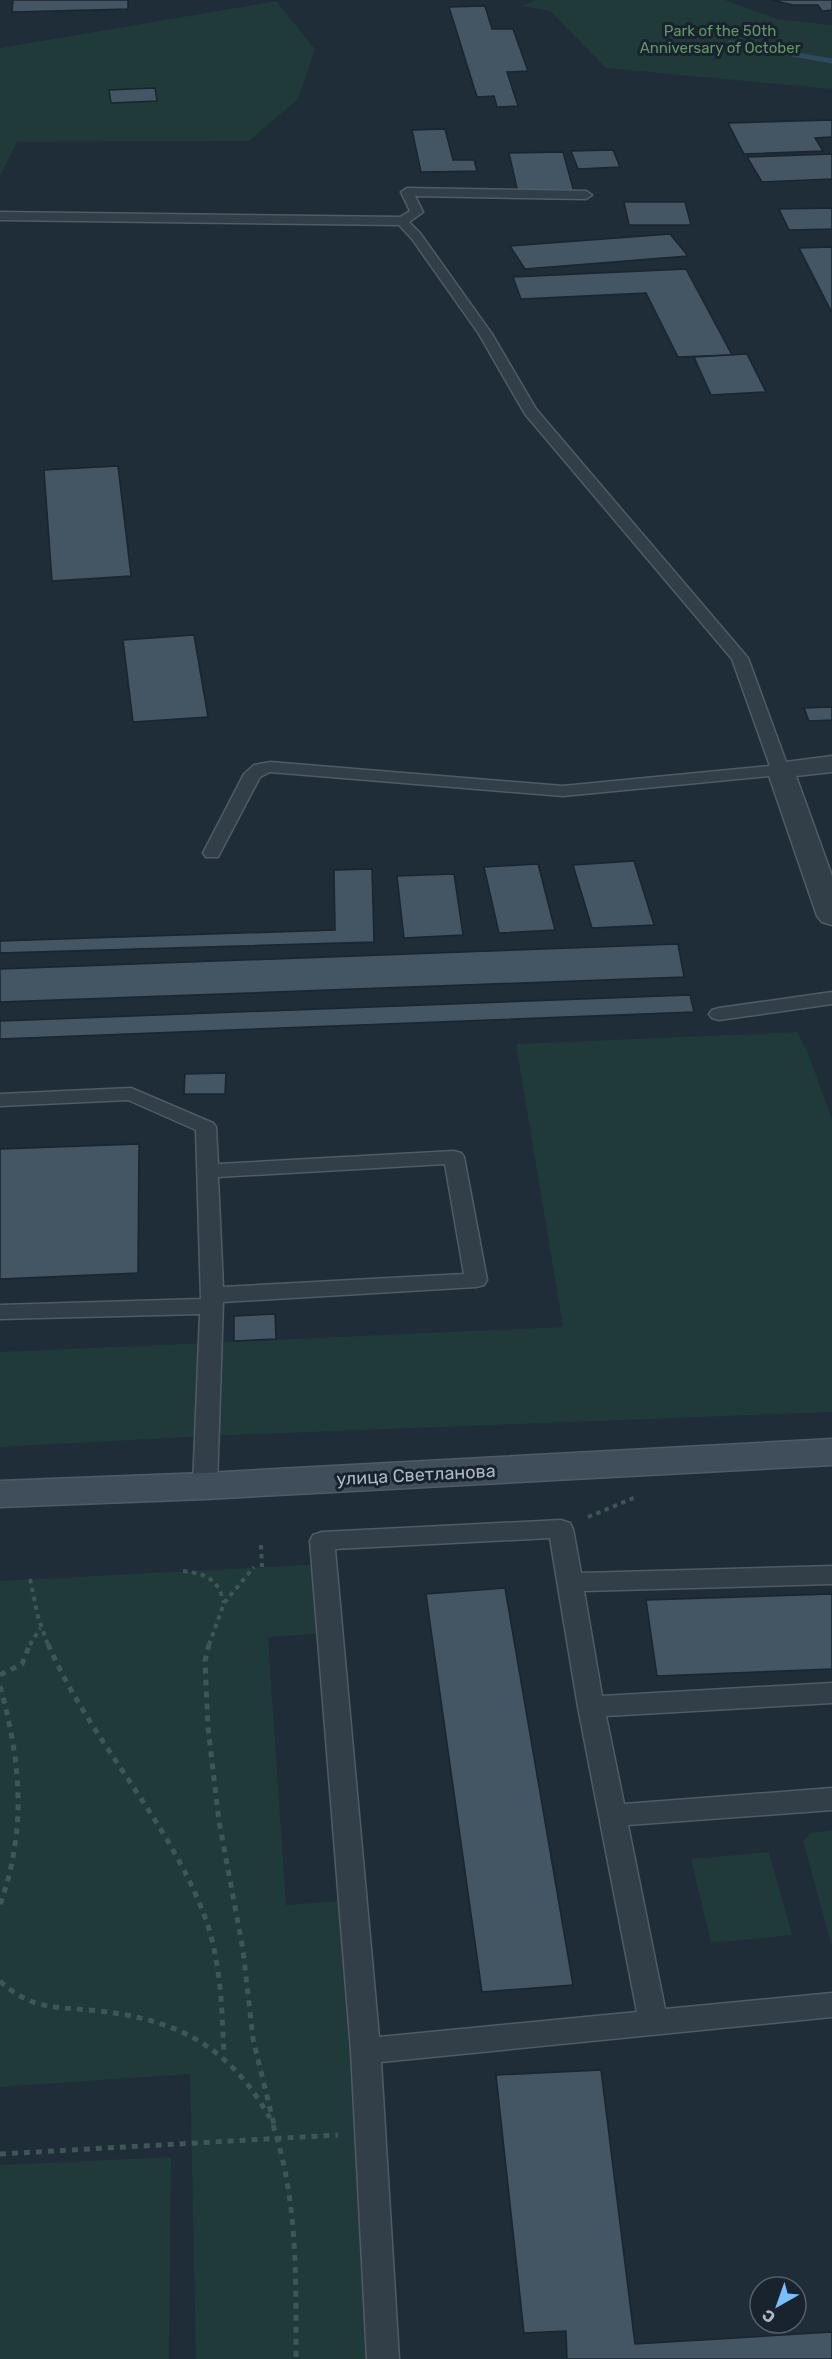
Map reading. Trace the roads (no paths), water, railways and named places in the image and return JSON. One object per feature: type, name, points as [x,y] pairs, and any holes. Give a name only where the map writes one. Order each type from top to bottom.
[{"type":"street","points":[[832,764],[780,770],[832,916]]},
{"type":"street","name":"улица Светланова","points":[[0,1494],[205,1486],[832,1452]]},
{"type":"lane","points":[[0,216],[333,218],[402,221],[417,212],[407,192],[586,195]]},
{"type":"lane","points":[[212,853],[253,774],[260,769],[270,767],[563,791],[780,770],[740,658],[530,411],[485,334],[416,236],[402,221]]},
{"type":"lane","points":[[719,1014],[832,998]]},
{"type":"lane","points":[[0,1100],[130,1094],[206,1127],[212,1301],[205,1486]]},
{"type":"lane","points":[[0,1312],[212,1301],[476,1280],[454,1157],[208,1171]]},
{"type":"lane","points":[[383,2359],[366,2051],[322,1541],[561,1529],[591,1707],[653,2021]]},
{"type":"lane","points":[[570,1582],[832,1575]]},
{"type":"lane","points":[[591,1707],[832,1693]]},
{"type":"lane","points":[[612,1816],[832,1799]]},
{"type":"lane","points":[[366,2051],[653,2021],[832,2006]]},
{"type":"waterway","points":[[730,43],[832,61]]},
{"type":"park label","name":"Park of the 50th Anniversary of October","points":[[720,40]]}]
